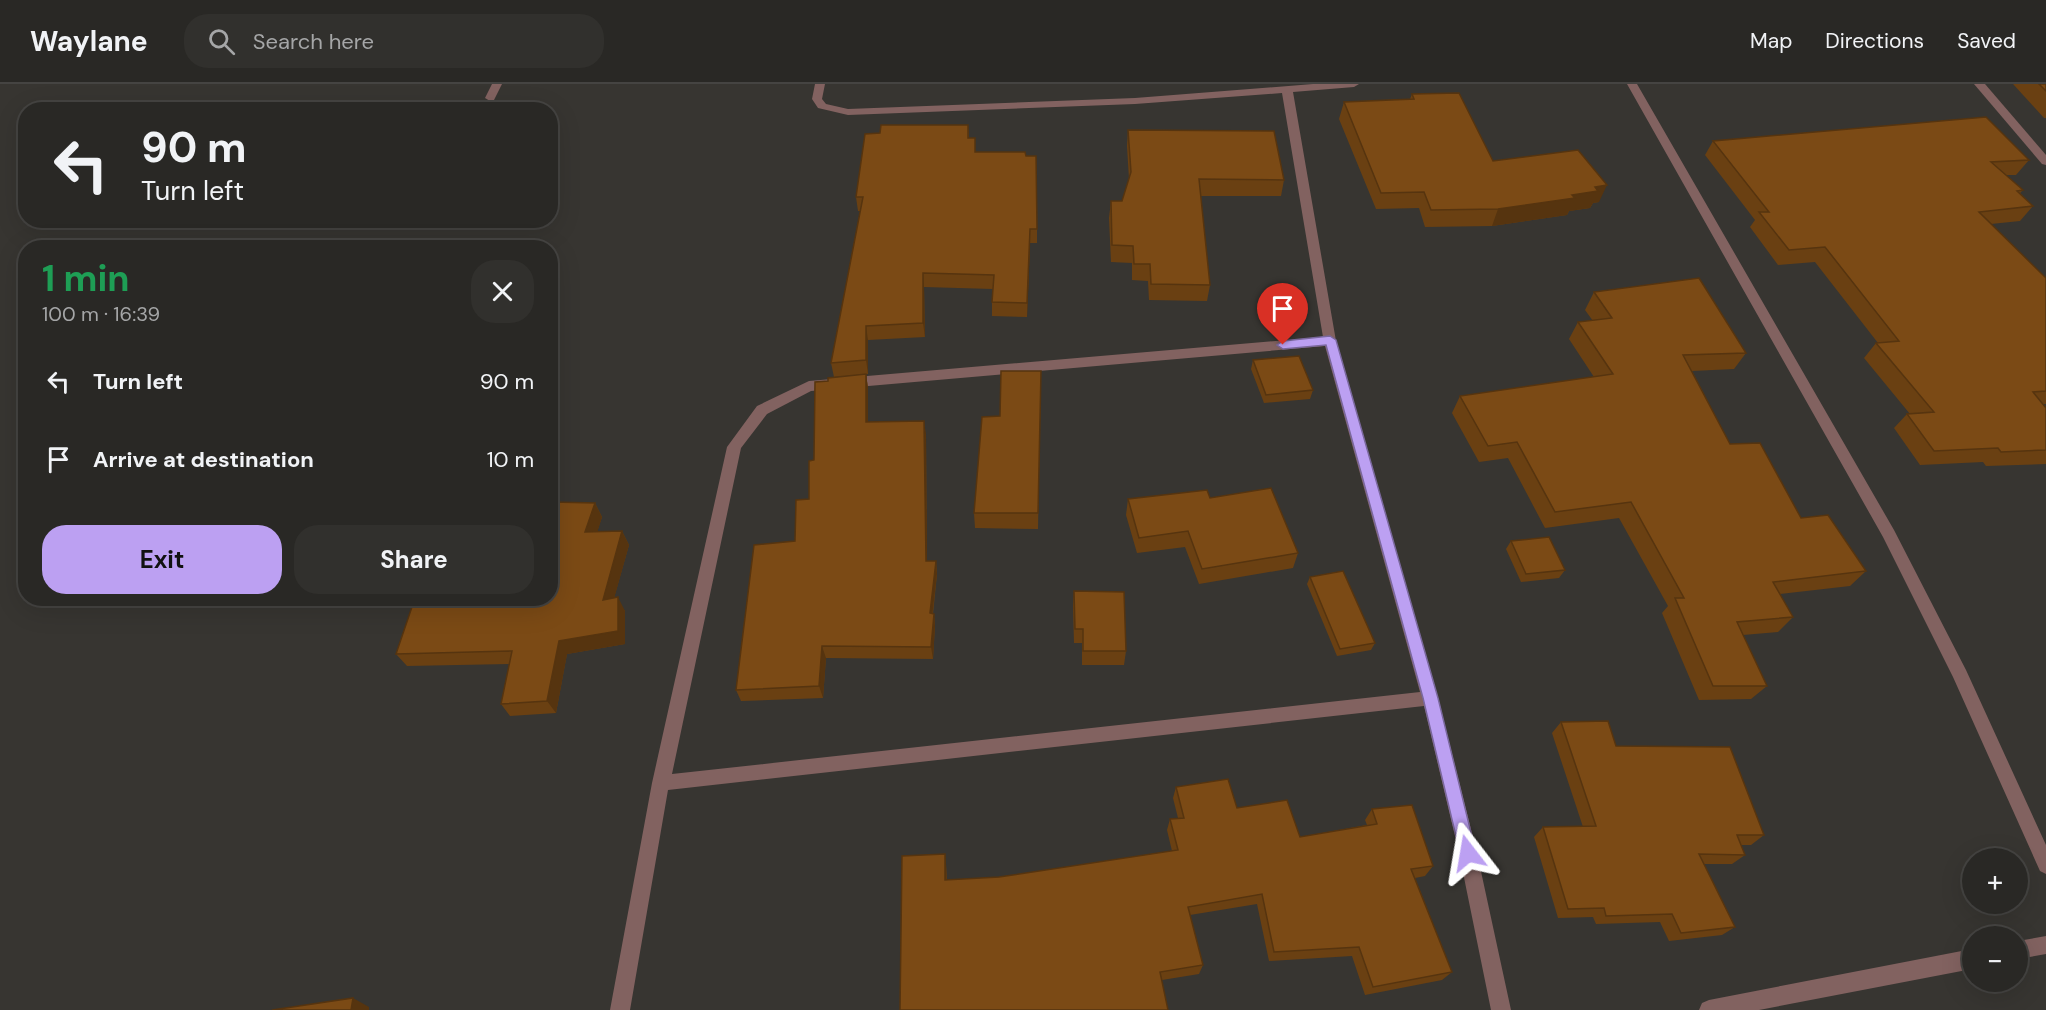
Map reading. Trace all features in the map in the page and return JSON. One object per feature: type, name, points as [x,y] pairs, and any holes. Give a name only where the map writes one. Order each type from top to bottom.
[{"type":"street","points":[[490,98],[497,84]]},
{"type":"street","points":[[820,84],[817,99],[822,106],[848,112],[1135,101],[1354,84]]},
{"type":"street","points":[[1632,84],[1889,534],[1960,675],[2046,865]]},
{"type":"street","points":[[1979,84],[2046,162]]},
{"type":"street","points":[[1287,90],[1330,340],[1430,698],[1468,853],[1501,1010]]},
{"type":"street","points":[[620,1010],[661,783],[735,447],[762,410],[809,386],[1330,340]]},
{"type":"street","points":[[661,783],[1430,698]]},
{"type":"street","points":[[2028,948],[2046,945]]},
{"type":"street","points":[[1709,1010],[1962,961]]},
{"type":"building","points":[[2039,84],[2046,84],[2046,91]]},
{"type":"building","points":[[1459,93],[1493,161],[1578,150],[1607,185],[1595,187],[1598,191],[1572,195],[1575,198],[1498,209],[1431,210],[1424,192],[1381,193],[1344,102],[1414,99],[1412,94]]},
{"type":"building","points":[[1986,117],[2029,160],[1991,162],[2023,190],[2017,191],[2033,206],[1979,212],[2046,278],[2046,391],[2033,392],[2046,408],[2046,450],[2001,452],[1998,448],[1934,451],[1907,414],[1934,412],[1876,343],[1899,341],[1825,247],[1789,250],[1759,212],[1769,212],[1713,141]]},
{"type":"building","points":[[881,125],[968,125],[968,138],[975,138],[975,152],[1025,152],[1026,156],[1036,156],[1037,229],[1030,229],[1027,303],[992,302],[994,275],[923,273],[923,323],[866,326],[866,360],[831,363],[863,197],[856,197],[865,134],[880,133]]},
{"type":"building","points":[[1128,130],[1274,131],[1284,180],[1199,179],[1210,285],[1151,284],[1150,264],[1134,264],[1133,246],[1112,245],[1111,201],[1122,201],[1131,172]]},
{"type":"building","points":[[1699,278],[1746,353],[1683,355],[1730,444],[1760,443],[1801,518],[1828,515],[1866,571],[1773,582],[1793,617],[1737,622],[1767,686],[1713,686],[1675,598],[1684,598],[1631,502],[1555,512],[1517,442],[1488,446],[1460,396],[1613,374],[1578,322],[1612,318],[1594,292]]},
{"type":"building","points":[[1299,356],[1313,390],[1266,395],[1253,360]]},
{"type":"building","points":[[1001,371],[1041,371],[1038,513],[974,513],[982,417],[1000,416]]},
{"type":"building","points":[[866,374],[866,422],[924,421],[926,561],[936,561],[930,613],[934,614],[931,647],[822,646],[819,686],[736,690],[754,545],[795,541],[796,500],[809,499],[809,461],[814,460],[815,382],[828,381],[828,378]]},
{"type":"building","points":[[1271,488],[1298,553],[1202,569],[1188,531],[1139,538],[1128,499],[1207,490],[1210,498]]},
{"type":"building","points":[[558,502],[595,503],[585,532],[622,531],[603,600],[618,597],[618,631],[559,641],[547,701],[501,704],[512,651],[396,654],[412,606],[558,606]]},
{"type":"building","points":[[1549,537],[1565,570],[1526,574],[1511,541]]},
{"type":"building","points":[[1343,571],[1375,643],[1340,649],[1310,577]]},
{"type":"building","points":[[1074,591],[1124,592],[1126,651],[1083,651],[1083,629],[1075,629]]},
{"type":"building","points":[[1608,721],[1616,746],[1730,747],[1764,835],[1737,835],[1745,855],[1699,854],[1735,927],[1681,933],[1672,914],[1606,916],[1604,908],[1568,909],[1543,827],[1596,826],[1561,722]]},
{"type":"building","points":[[1228,779],[1237,808],[1287,800],[1300,837],[1377,824],[1372,809],[1412,805],[1433,866],[1411,869],[1452,972],[1373,987],[1359,947],[1274,952],[1262,894],[1188,907],[1203,965],[1160,972],[1168,1010],[900,1010],[902,856],[945,854],[945,880],[999,877],[1178,850],[1170,819],[1184,818],[1176,787]]},
{"type":"building","points":[[353,998],[351,1010],[272,1010]]},
{"type":"route","points":[[1283,345],[1330,340],[1430,698],[1468,853]]}]
